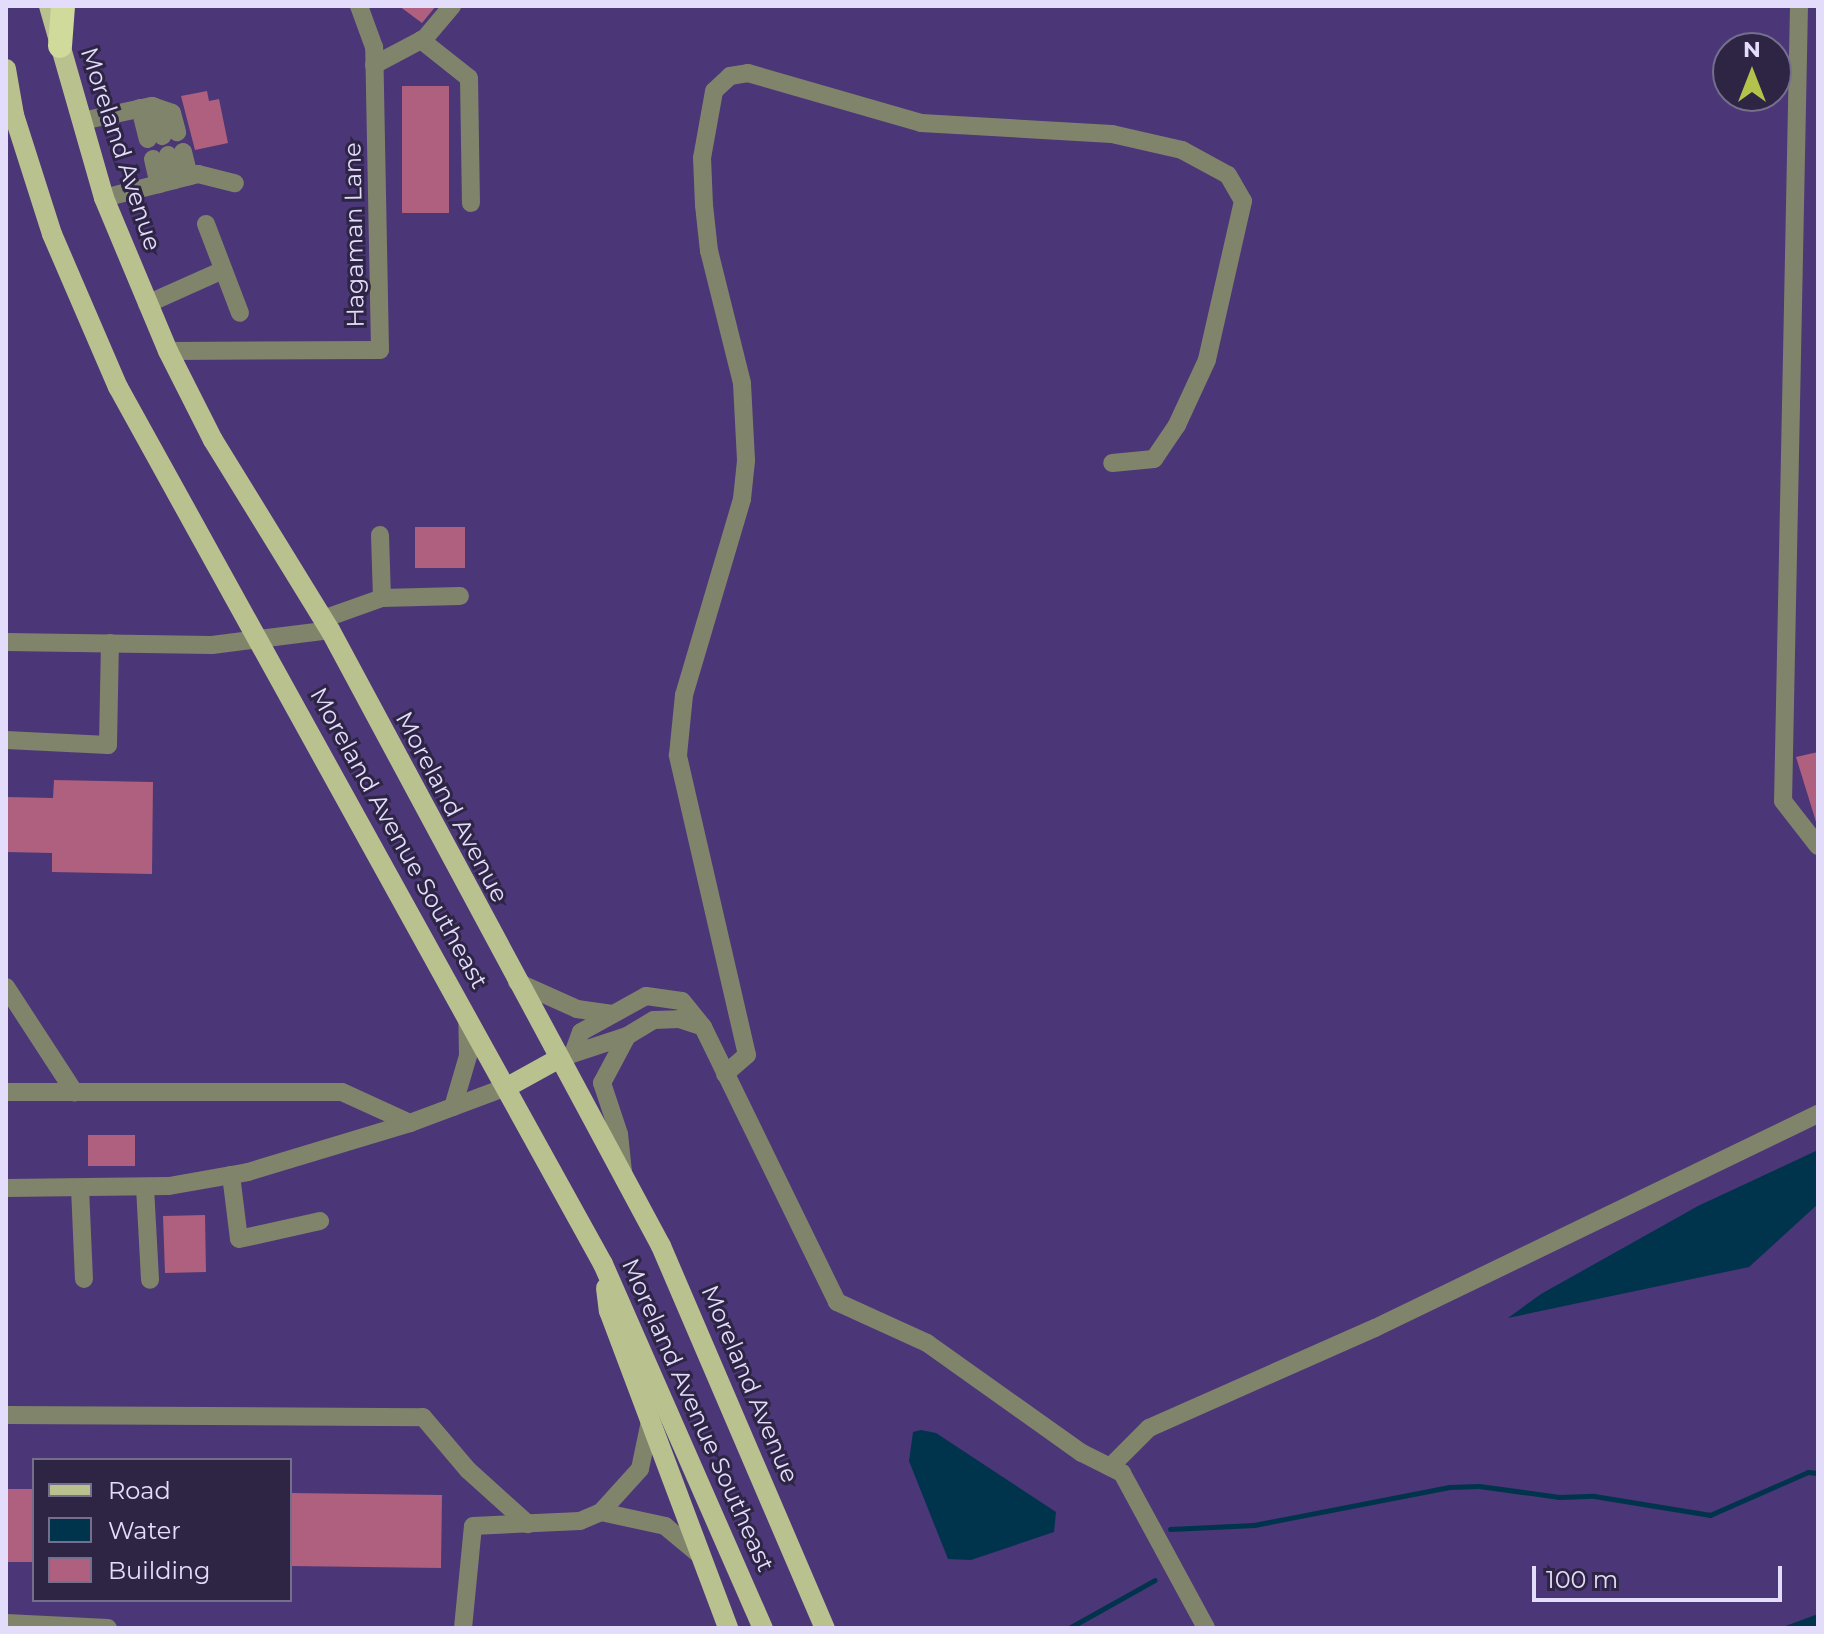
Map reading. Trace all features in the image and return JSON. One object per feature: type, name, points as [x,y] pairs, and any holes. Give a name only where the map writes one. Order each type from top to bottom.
[{"type":"highway","points":[[60,46],[63,6]]},
{"type":"main road","name":"Moreland Avenue","points":[[49,6],[104,198],[168,351],[213,440],[327,625],[517,982],[567,1054],[727,1389],[825,1628]]},
{"type":"main road","name":"Moreland Avenue Southeast","points":[[6,69],[14,115],[52,234],[89,327],[257,639],[509,1086],[603,1264],[763,1628]]},
{"type":"main road","points":[[509,1086],[567,1054]]},
{"type":"main road","points":[[603,1264],[609,1311],[728,1628]]},
{"type":"street","name":"Hagaman Lane","points":[[168,351],[380,350],[374,47],[359,6]]},
{"type":"street","points":[[374,65],[421,40],[452,6]]},
{"type":"street","points":[[1799,6],[1783,801],[1818,846]]},
{"type":"street","points":[[421,40],[450,57],[469,78],[471,203]]},
{"type":"street","points":[[725,1074],[747,1055],[678,755],[684,695],[742,499],[746,460],[742,383],[709,251],[704,205],[702,158],[714,91],[730,76],[748,73],[921,123],[1112,134],[1182,150],[1228,175],[1243,201],[1207,360],[1177,425],[1154,459],[1112,463]]},
{"type":"street","points":[[82,121],[148,108],[172,113],[163,136],[148,108]]},
{"type":"street","points":[[174,180],[168,156],[174,180]]},
{"type":"street","points":[[104,198],[174,180],[235,183]]},
{"type":"street","points":[[206,224],[240,313]]},
{"type":"street","points":[[147,304],[223,270]]},
{"type":"street","points":[[380,535],[382,598]]},
{"type":"street","points":[[6,642],[212,645],[327,625],[382,598],[460,596]]},
{"type":"street","points":[[6,740],[108,745],[110,643]]},
{"type":"street","points":[[517,982],[577,1009],[611,1014]]},
{"type":"street","points":[[6,987],[75,1093]]},
{"type":"street","points":[[567,1054],[581,1032],[630,1002],[665,996],[682,1001],[703,1027],[837,1302],[927,1343],[1122,1473],[1152,1521],[1206,1628]]},
{"type":"street","points":[[453,1107],[468,1056],[466,1010]]},
{"type":"street","points":[[567,1054],[634,1030],[679,1019],[703,1027]]},
{"type":"street","points":[[623,1175],[619,1134],[602,1083],[634,1030]]},
{"type":"street","points":[[6,1188],[145,1187],[231,1175],[410,1123],[509,1086]]},
{"type":"street","points":[[6,1092],[342,1092],[410,1123]]},
{"type":"street","points":[[1110,1467],[1149,1428],[1375,1328],[1818,1114]]},
{"type":"street","points":[[231,1175],[239,1239],[320,1221]]},
{"type":"street","points":[[145,1187],[150,1280]]},
{"type":"street","points":[[80,1188],[84,1279]]},
{"type":"street","points":[[6,1415],[423,1417],[468,1470],[528,1524]]},
{"type":"street","points":[[463,1628],[473,1526],[580,1521],[601,1512],[640,1469],[650,1421]]},
{"type":"street","points":[[601,1512],[665,1526],[701,1556]]},
{"type":"street","points":[[6,1623],[108,1628]]},
{"type":"water","points":[[1818,1150],[1818,1204],[1749,1267],[1508,1318],[1541,1294],[1698,1206]]},
{"type":"water","points":[[913,1432],[936,1433],[1056,1512],[1054,1532],[971,1560],[948,1559],[909,1461]]},
{"type":"water","points":[[1818,1614],[1818,1628],[1780,1628]]},
{"type":"building","points":[[399,6],[436,6],[422,23]]},
{"type":"building","points":[[402,86],[449,86],[449,213],[402,213]]},
{"type":"building","points":[[207,91],[209,101],[219,99],[228,143],[195,150],[181,96]]},
{"type":"building","points":[[415,527],[465,527],[465,568],[415,568]]},
{"type":"building","points":[[1818,752],[1818,824],[1817,825],[1796,757]]},
{"type":"building","points":[[54,780],[153,782],[152,874],[52,872],[52,853],[6,852],[6,797],[53,798]]},
{"type":"building","points":[[88,1135],[135,1135],[135,1166],[88,1166]]},
{"type":"building","points":[[205,1215],[206,1272],[165,1273],[163,1216]]},
{"type":"building","points":[[6,1489],[32,1489],[32,1562],[6,1562]]},
{"type":"building","points":[[292,1493],[442,1495],[441,1568],[292,1566]]},
{"type":"waterway","points":[[1170,1529],[1254,1525],[1449,1487],[1479,1486],[1559,1497],[1594,1496],[1710,1515],[1808,1472],[1818,1473]]},
{"type":"waterway","points":[[1069,1628],[1155,1580]]}]
